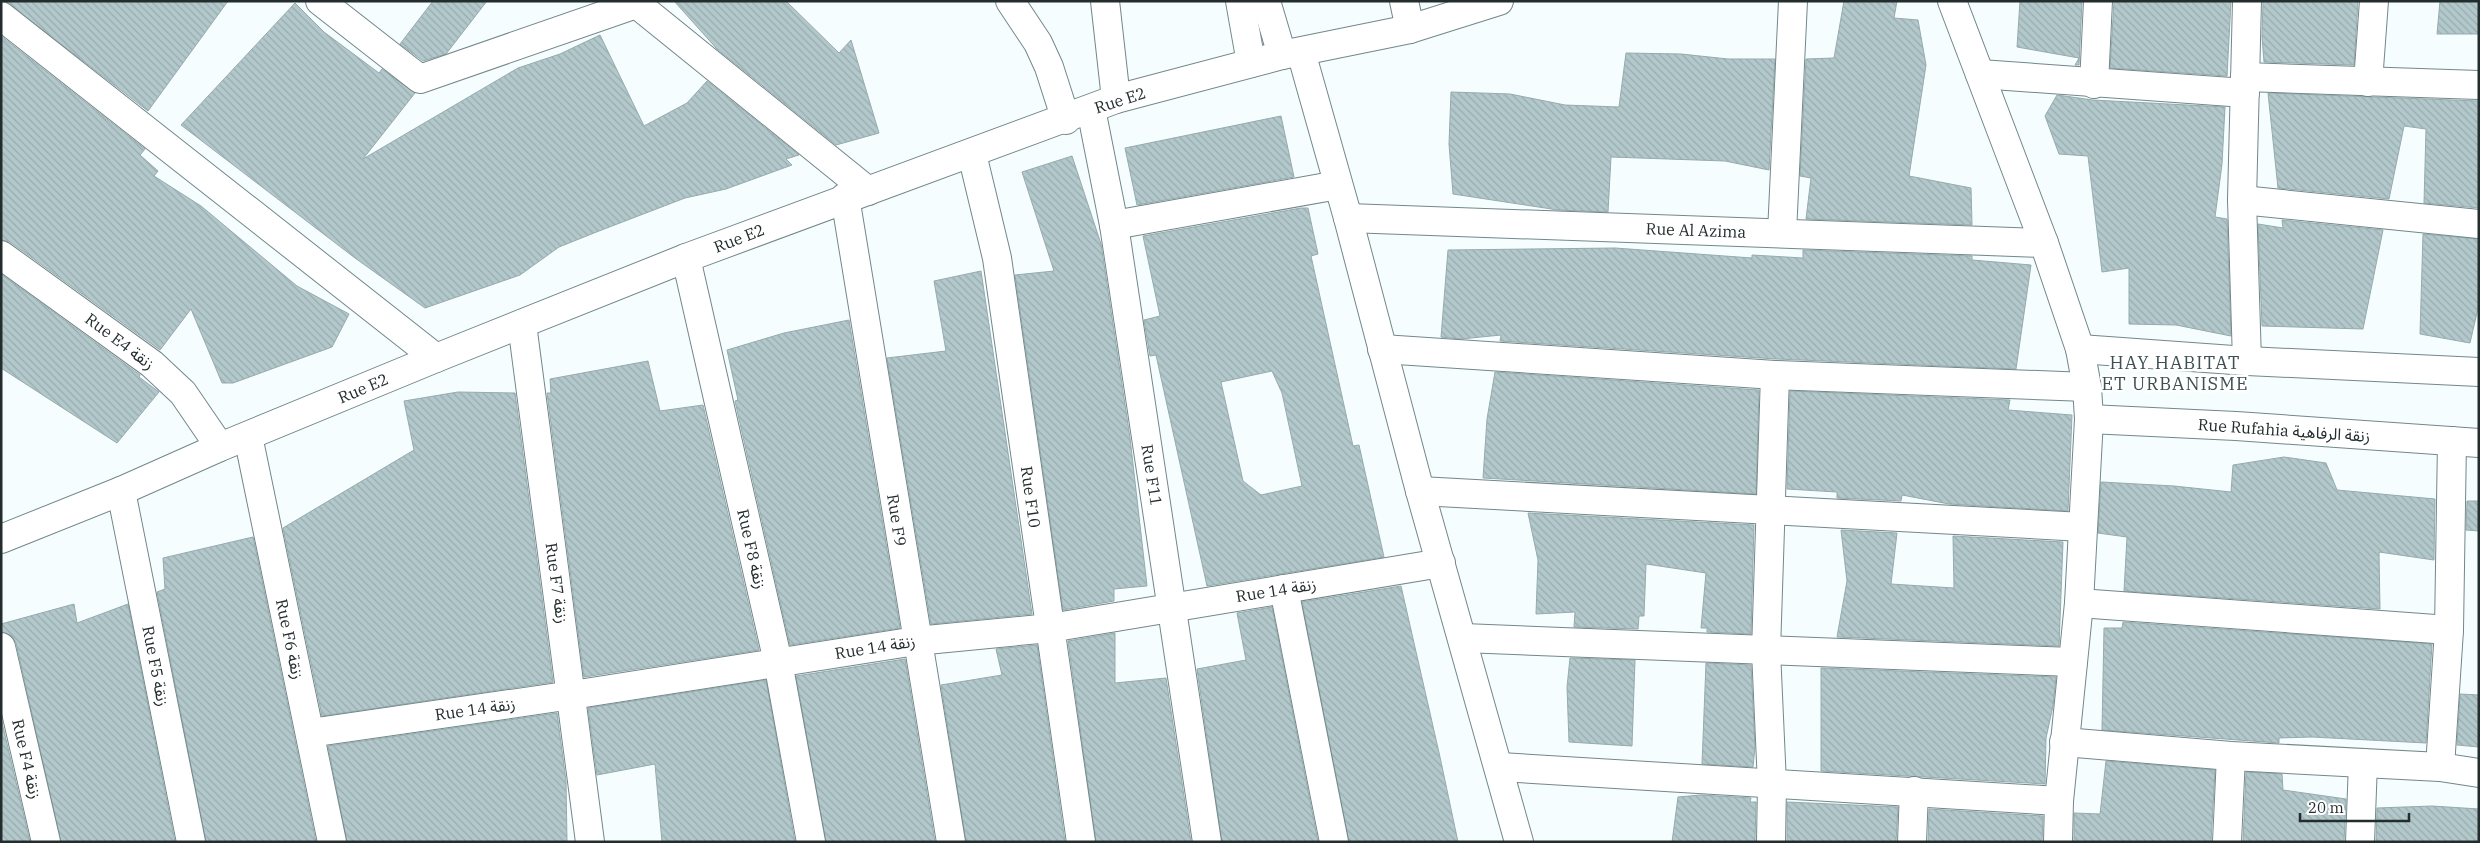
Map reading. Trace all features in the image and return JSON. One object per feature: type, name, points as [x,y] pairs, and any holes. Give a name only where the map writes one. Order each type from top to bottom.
[{"type":"street","points":[[320,1],[420,79],[635,2],[856,194]]},
{"type":"street","points":[[1010,1],[1038,43],[1049,67],[1066,120]]},
{"type":"street","points":[[1105,1],[1116,99]]},
{"type":"street","points":[[1240,1],[1251,63]]},
{"type":"street","points":[[1266,1],[1291,54],[1348,218],[1420,490],[1500,767],[1519,842]]},
{"type":"street","points":[[1404,1],[1410,29]]},
{"type":"street","name":"Rue E2","points":[[1,539],[121,491],[220,447],[436,358],[686,258],[856,194],[1066,120],[1116,99],[1251,63],[1410,29],[1499,1]]},
{"type":"street","points":[[1782,233],[1793,1]]},
{"type":"street","points":[[1952,1],[2044,243],[2080,348],[2087,387],[2089,419],[2079,603],[2064,742],[2058,842]]},
{"type":"street","points":[[2094,84],[2098,1]]},
{"type":"street","points":[[2247,1],[2242,200],[2247,361]]},
{"type":"street","points":[[2368,82],[2374,1]]},
{"type":"street","points":[[1,16],[436,358]]},
{"type":"street","points":[[1980,74],[2094,84],[2245,85],[2368,82],[2479,85]]},
{"type":"street","name":"Rue F11","points":[[1091,109],[1114,225],[1207,842]]},
{"type":"street","name":"Rue F10","points":[[972,154],[997,258],[1081,842]]},
{"type":"street","points":[[1114,225],[1338,185]]},
{"type":"street","name":"Rue F9","points":[[856,194],[916,641],[950,842]]},
{"type":"street","points":[[2242,200],[2479,224]]},
{"type":"street","name":"Rue Al Azima","points":[[1348,218],[2044,243]]},
{"type":"street","name":"Rue E4 زنقة","points":[[1,255],[152,364],[183,393],[220,447]]},
{"type":"street","name":"Rue F8 زنقة","points":[[686,258],[778,662],[811,842]]},
{"type":"street","name":"Rue F7 زنقة","points":[[522,324],[590,842]]},
{"type":"street","points":[[2080,348],[2247,361],[2479,372]]},
{"type":"street","points":[[1382,349],[1775,375],[2087,387]]},
{"type":"street","points":[[1771,842],[1772,784],[1766,651],[1769,511],[1775,375]]},
{"type":"street","name":"Rue Rufahia زنقة الرفاهية","points":[[2089,419],[2236,426],[2466,442]]},
{"type":"street","name":"Rue F6 زنقة","points":[[248,436],[332,842]]},
{"type":"street","points":[[2440,767],[2449,630],[2466,442]]},
{"type":"street","points":[[1420,490],[2083,528]]},
{"type":"street","name":"Rue F5 زنقة","points":[[121,491],[191,842]]},
{"type":"street","name":"Rue 14 زنقة","points":[[310,733],[572,695],[916,641],[1050,628],[1441,563]]},
{"type":"street","points":[[1284,589],[1334,842]]},
{"type":"street","points":[[2079,603],[2449,630]]},
{"type":"street","points":[[1463,638],[2073,662]]},
{"type":"street","name":"Rue F4 زنقة","points":[[1,647],[46,842]]},
{"type":"street","points":[[2064,742],[2232,756],[2440,767],[2479,773]]},
{"type":"street","points":[[2227,842],[2232,756]]},
{"type":"street","points":[[2360,842],[2362,763]]},
{"type":"street","points":[[1500,767],[2059,801]]},
{"type":"street","points":[[1912,842],[1914,791]]},
{"type":"building","points":[[5,1],[228,1],[148,111]]},
{"type":"building","points":[[433,1],[487,1],[446,54],[423,61],[400,44]]},
{"type":"building","points":[[674,1],[786,1],[839,53],[851,40],[879,133],[836,145],[717,49]]},
{"type":"building","points":[[1844,1],[1897,1],[1894,18],[1918,20],[1926,65],[1909,176],[1971,188],[1972,225],[1806,219],[1811,178],[1800,176],[1806,59],[1834,58]]},
{"type":"building","points":[[2020,1],[2082,1],[2079,65],[2075,65],[2079,58],[2017,47]]},
{"type":"building","points":[[2114,1],[2231,1],[2227,76],[2110,68]]},
{"type":"building","points":[[2263,1],[2358,1],[2354,65],[2264,62],[2262,37]]},
{"type":"building","points":[[2440,1],[2479,1],[2479,34],[2437,34]]},
{"type":"building","points":[[295,3],[324,32],[379,73],[382,69],[415,93],[363,159],[518,68],[560,54],[600,35],[644,126],[687,103],[707,81],[799,155],[786,159],[792,165],[726,189],[685,198],[599,231],[559,247],[520,275],[425,308],[355,258],[181,125]]},
{"type":"building","points":[[1,36],[145,149],[140,155],[158,171],[154,176],[201,206],[297,286],[349,314],[332,347],[233,383],[222,383],[191,309],[160,350],[10,242],[1,240]]},
{"type":"building","points":[[1626,53],[1681,54],[1728,59],[1775,59],[1769,170],[1725,161],[1611,157],[1608,212],[1558,210],[1453,194],[1449,144],[1451,92],[1510,94],[1565,105],[1619,107]]},
{"type":"building","points":[[2268,93],[2479,101],[2479,208],[2424,203],[2426,129],[2404,126],[2389,199],[2278,188]]},
{"type":"building","points":[[2057,95],[2093,100],[2225,107],[2222,164],[2215,217],[2227,219],[2231,336],[2176,325],[2129,324],[2129,268],[2102,272],[2088,156],[2059,154],[2045,116]]},
{"type":"building","points":[[1281,116],[1294,177],[1137,205],[1125,148]]},
{"type":"building","points":[[1072,156],[1101,244],[1130,438],[1147,586],[1114,589],[1114,601],[1063,610],[1015,275],[1054,271],[1022,172]]},
{"type":"building","points":[[1308,208],[1318,254],[1311,256],[1353,446],[1359,445],[1384,557],[1207,586],[1156,355],[1150,356],[1144,320],[1160,316],[1143,236]],"holes":[[[1272,371],[1282,393],[1302,486],[1261,495],[1243,481],[1221,382]]]},
{"type":"building","points":[[2282,220],[2383,230],[2363,329],[2262,326],[2258,224],[2283,228]]},
{"type":"building","points":[[2423,234],[2479,239],[2479,304],[2470,343],[2420,334]]},
{"type":"building","points":[[1615,248],[1752,258],[1752,255],[1803,258],[1803,250],[1972,256],[1972,260],[2031,265],[2016,369],[1776,359],[1500,341],[1501,335],[1461,339],[1441,337],[1448,250]]},
{"type":"building","points":[[981,271],[1032,614],[931,624],[887,358],[946,351],[934,281]]},
{"type":"building","points":[[1,274],[140,375],[139,377],[159,392],[117,443],[1,368]]},
{"type":"building","points":[[849,320],[900,628],[790,645],[735,401],[738,400],[727,350],[784,333]]},
{"type":"building","points":[[648,361],[660,411],[703,405],[759,650],[584,677],[547,393],[551,393],[550,379]]},
{"type":"building","points":[[1495,372],[1759,390],[1756,494],[1483,478],[1487,419]]},
{"type":"building","points":[[1790,391],[2010,400],[2008,410],[2072,415],[2068,511],[1949,504],[1902,495],[1901,501],[1837,498],[1837,492],[1787,489]]},
{"type":"building","points":[[458,392],[515,393],[553,682],[322,716],[283,528],[414,450],[404,401]]},
{"type":"building","points":[[2284,457],[2326,463],[2337,490],[2435,499],[2434,560],[2379,552],[2380,609],[2124,591],[2127,537],[2098,533],[2101,482],[2174,486],[2231,492],[2233,465]]},
{"type":"building","points":[[2467,501],[2479,501],[2479,531],[2466,530]]},
{"type":"building","points":[[1528,513],[1754,525],[1751,634],[1707,632],[1707,628],[1701,628],[1706,573],[1646,564],[1644,616],[1639,616],[1638,629],[1574,627],[1575,612],[1536,614],[1538,560]]},
{"type":"building","points":[[1841,530],[1897,533],[1891,584],[1954,588],[1953,536],[2063,542],[2059,646],[1837,637],[1847,581]]},
{"type":"building","points":[[253,537],[316,842],[206,842],[157,592],[165,589],[163,558]]},
{"type":"building","points":[[1401,586],[1458,842],[1349,842],[1302,602]]},
{"type":"building","points":[[74,604],[77,623],[128,604],[175,842],[61,842],[16,643],[12,636],[1,632],[1,624]]},
{"type":"building","points":[[1272,607],[1318,842],[1222,842],[1197,669],[1246,660],[1237,613]]},
{"type":"building","points":[[2123,622],[2432,644],[2426,743],[2312,737],[2279,738],[2279,743],[2102,730],[2104,628],[2122,628]]},
{"type":"building","points":[[1115,633],[1115,683],[1166,678],[1191,842],[1096,842],[1068,641]]},
{"type":"building","points":[[1037,645],[1065,842],[966,842],[941,685],[1002,675],[996,649]]},
{"type":"building","points":[[1570,658],[1635,660],[1632,746],[1569,742],[1567,687]]},
{"type":"building","points":[[905,659],[935,842],[826,842],[796,676]]},
{"type":"building","points":[[1706,663],[1751,665],[1755,747],[1753,767],[1702,764]]},
{"type":"building","points":[[1821,668],[2056,677],[2053,706],[2046,738],[2045,784],[1821,771]]},
{"type":"building","points":[[766,680],[795,842],[662,842],[655,764],[597,775],[588,708]]},
{"type":"building","points":[[2460,694],[2479,695],[2479,747],[2457,745]]},
{"type":"building","points":[[557,713],[566,781],[567,842],[347,842],[328,746]]},
{"type":"building","points":[[1,718],[30,842],[1,842]]},
{"type":"building","points":[[2106,761],[2215,770],[2211,842],[2074,842],[2074,813],[2100,814]]},
{"type":"building","points":[[2246,772],[2282,774],[2283,790],[2346,799],[2344,842],[2243,842]]},
{"type":"building","points":[[1701,795],[1751,798],[1750,802],[1756,802],[1755,842],[1672,842],[1678,797]]},
{"type":"building","points":[[1787,802],[1898,807],[1896,842],[1787,842]]},
{"type":"building","points":[[2432,806],[2479,809],[2479,842],[2376,842],[2377,808]]},
{"type":"building","points":[[1929,809],[2043,816],[2042,842],[1928,842]]},
{"type":"district","name":"HAY HABITAT ET URBANISME","points":[[2175,372]]}]
